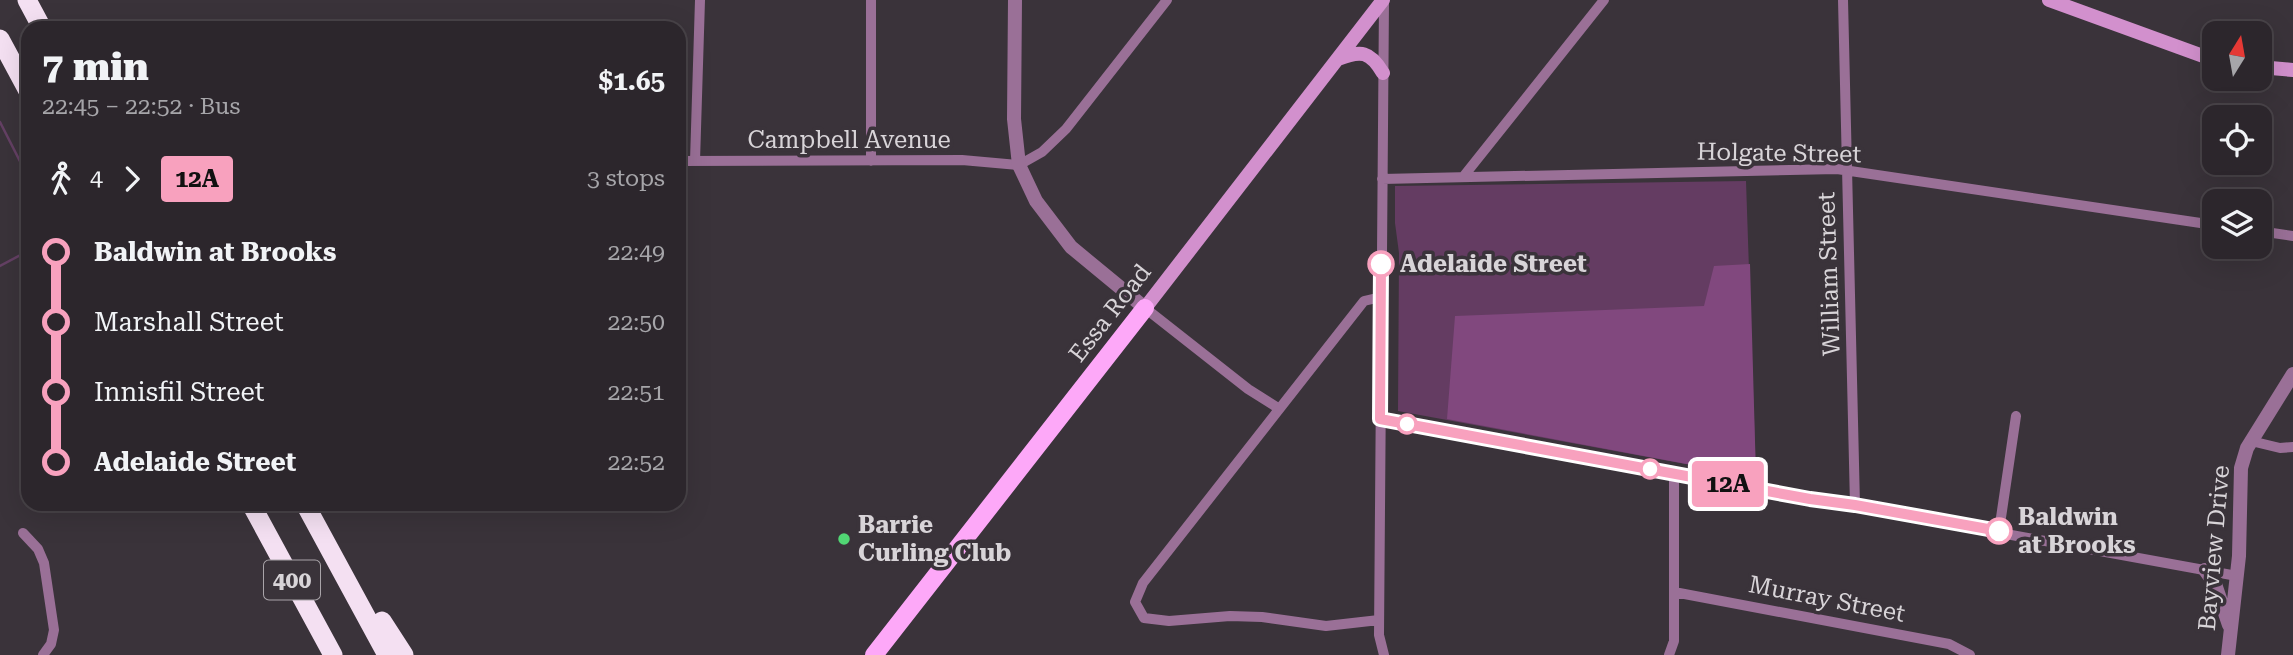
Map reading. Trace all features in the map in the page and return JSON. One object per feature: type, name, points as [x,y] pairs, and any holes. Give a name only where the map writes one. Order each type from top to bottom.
[{"type":"highway","points":[[27,0],[38,21]]},
{"type":"highway","points":[[0,39],[21,79]]},
{"type":"highway","name":"400","points":[[255,511],[333,655]]},
{"type":"highway","name":"400","points":[[309,511],[387,655]]},
{"type":"highway","points":[[317,525],[404,655]]},
{"type":"main road","name":"Essa Road","points":[[874,655],[1383,0]]},
{"type":"main road","points":[[2049,0],[2202,56]]},
{"type":"main road","points":[[1337,60],[1354,52],[1363,53],[1376,61],[1383,73]]},
{"type":"main road","points":[[2272,68],[2293,70]]},
{"type":"street","points":[[695,161],[700,0]]},
{"type":"street","points":[[871,162],[872,0]]},
{"type":"street","points":[[1015,0],[1014,110],[1019,165],[1036,201],[1070,247],[1144,309],[1248,389],[1278,408]]},
{"type":"street","points":[[1019,165],[1042,152],[1066,130],[1167,0]]},
{"type":"street","points":[[1383,0],[1379,635],[1384,655]]},
{"type":"street","points":[[1463,177],[1604,0]]},
{"type":"street","name":"William Street","points":[[1843,0],[1855,505]]},
{"type":"street","name":"Campbell Avenue","points":[[686,161],[962,160],[1019,165]]},
{"type":"street","name":"Holgate Street","points":[[1382,178],[1837,169],[2202,223]]},
{"type":"street","points":[[2272,233],[2293,236]]},
{"type":"street","points":[[1380,620],[1326,626],[1262,617],[1230,616],[1169,621],[1144,618],[1135,602],[1143,583],[1364,300],[1381,297]]},
{"type":"street","name":"Bayview Drive","points":[[2228,655],[2237,576],[2241,468],[2251,441],[2293,374]]},
{"type":"street","points":[[1999,531],[2016,416]]},
{"type":"street","points":[[1380,419],[2237,576]]},
{"type":"street","points":[[2251,441],[2280,448],[2293,447]]},
{"type":"street","points":[[1669,655],[1674,641],[1674,474]]},
{"type":"street","points":[[23,533],[38,549],[44,563],[54,630],[51,644],[43,655]]},
{"type":"street","points":[[2205,570],[2215,584],[2230,630]]},
{"type":"street","name":"Murray Street","points":[[1674,592],[1950,644],[1970,655]]},
{"type":"shaded area","points":[[1746,181],[1756,477],[1398,411],[1399,253],[1395,223],[1395,186]]},
{"type":"shaded area","points":[[1750,264],[1756,477],[1447,419],[1455,316],[1704,306],[1714,266]]},
{"type":"waterway","points":[[0,122],[21,163]]},
{"type":"waterway","points":[[0,266],[21,255]]},
{"type":"bus line","name":"12A","points":[[1381,264],[1380,419],[1810,499],[1999,531]]},
{"type":"place","name":"Adelaide Street","points":[[1381,264]]},
{"type":"place","name":"Baldwin at Brooks","points":[[1999,531]]},
{"type":"place","name":"Barrie Curling Club","points":[[844,539]]}]
